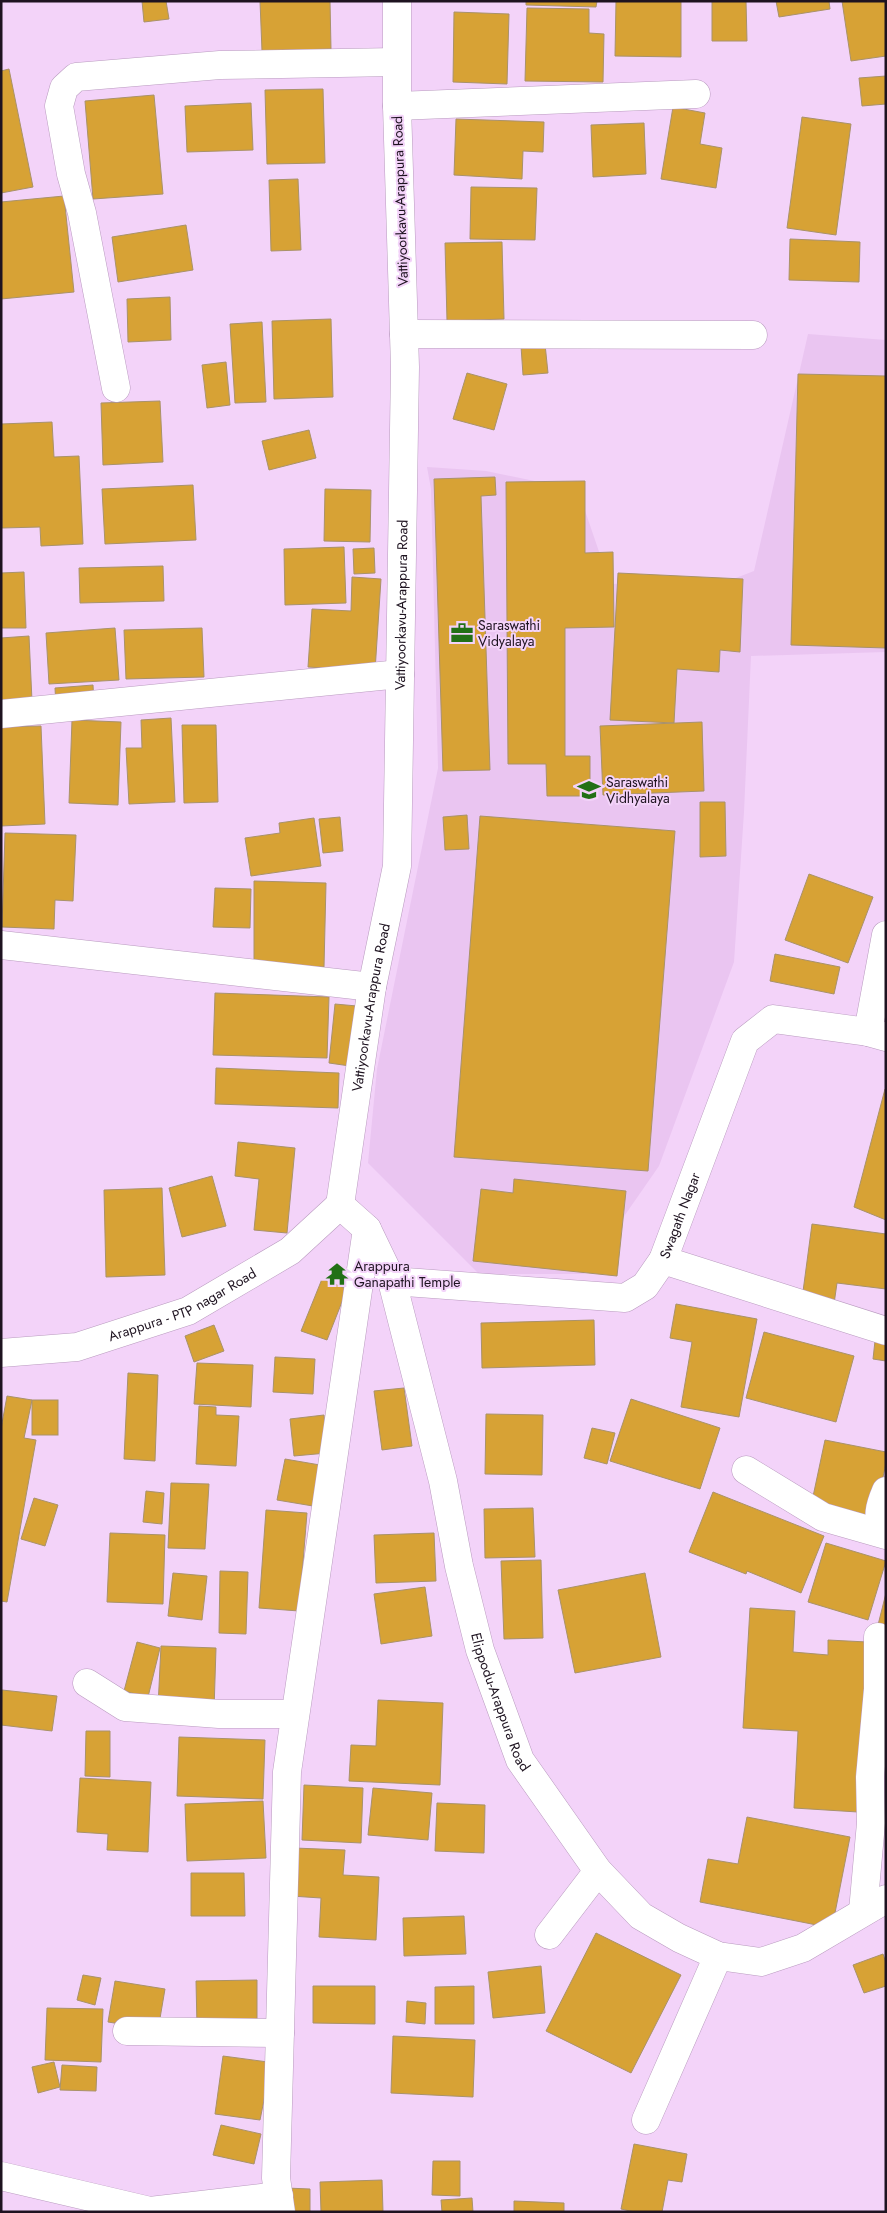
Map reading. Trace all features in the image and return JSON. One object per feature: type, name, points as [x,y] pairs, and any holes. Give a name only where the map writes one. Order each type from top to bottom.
[{"type":"street","name":"Vattiyoorkavu-Arappura Road","points":[[340,1205],[372,987],[397,866],[404,334],[396,62],[397,1]]},
{"type":"street","points":[[116,388],[82,213],[64,140],[59,106],[64,88],[76,77],[220,65],[396,62]]},
{"type":"street","points":[[397,106],[696,94]]},
{"type":"street","points":[[404,334],[753,335]]},
{"type":"street","points":[[1,714],[400,674]]},
{"type":"street","points":[[877,1034],[886,935]]},
{"type":"street","points":[[1,945],[372,987]]},
{"type":"street","name":"Swagath Nagar","points":[[392,1281],[625,1298],[645,1286],[663,1260],[745,1041],[773,1019],[877,1034]]},
{"type":"street","name":"Elippodu-Arappura Road","points":[[340,1205],[367,1229],[392,1281],[443,1481],[459,1566],[480,1650],[520,1760],[598,1871],[641,1916],[679,1938],[718,1956],[761,1962],[803,1948],[874,1905]]},
{"type":"street","name":"Arappura - PTP nagar Road","points":[[1,1353],[77,1347],[188,1311],[290,1251],[340,1205]]},
{"type":"street","points":[[1,2176],[150,2211],[280,2204],[276,2178],[287,1772],[367,1229]]},
{"type":"street","points":[[663,1260],[886,1331]]},
{"type":"street","points":[[746,1470],[823,1518],[886,1533]]},
{"type":"street","points":[[886,1490],[879,1510],[880,1519],[886,1533]]},
{"type":"street","points":[[874,1905],[870,1777],[878,1689],[878,1637]]},
{"type":"street","points":[[87,1683],[125,1707],[219,1714],[295,1714]]},
{"type":"street","points":[[550,1935],[598,1871]]},
{"type":"street","points":[[646,2120],[718,1956]]},
{"type":"street","points":[[127,2031],[280,2033]]},
{"type":"shaded area","name":"Saraswathi Vidhyalaya","points":[[808,334],[886,340],[886,652],[751,656],[744,812],[734,962],[659,1166],[584,1274],[479,1274],[368,1163],[377,1069],[438,768],[431,489],[427,467],[486,471],[578,490],[610,584],[728,581],[754,571]]},
{"type":"building","points":[[142,1],[166,1],[169,19],[144,22]]},
{"type":"building","points":[[260,1],[330,1],[331,49],[262,51]]},
{"type":"building","points":[[526,1],[597,1],[596,7],[526,5]]},
{"type":"building","points":[[616,1],[681,1],[681,57],[615,56]]},
{"type":"building","points":[[712,1],[746,1],[747,41],[712,41]]},
{"type":"building","points":[[776,1],[829,1],[830,9],[779,17]]},
{"type":"building","points":[[842,1],[886,1],[886,56],[851,61]]},
{"type":"building","points":[[527,8],[589,9],[589,33],[604,34],[603,82],[525,81]]},
{"type":"building","points":[[454,12],[509,14],[507,84],[453,82]]},
{"type":"building","points":[[9,69],[33,187],[1,193],[1,71]]},
{"type":"building","points":[[886,76],[886,104],[862,106],[859,78]]},
{"type":"building","points":[[323,89],[325,163],[267,164],[265,90]]},
{"type":"building","points":[[154,95],[163,194],[93,199],[85,101]]},
{"type":"building","points":[[251,103],[253,150],[187,152],[185,106]]},
{"type":"building","points":[[673,107],[705,113],[700,144],[722,148],[716,188],[661,179]]},
{"type":"building","points":[[802,117],[851,124],[836,235],[787,228]]},
{"type":"building","points":[[456,119],[544,122],[543,152],[523,151],[522,179],[454,175]]},
{"type":"building","points":[[644,123],[646,174],[593,177],[591,125]]},
{"type":"building","points":[[298,179],[301,250],[271,251],[269,180]]},
{"type":"building","points":[[471,187],[537,188],[535,240],[470,239]]},
{"type":"building","points":[[64,196],[74,292],[1,299],[1,202]]},
{"type":"building","points":[[186,225],[193,270],[118,282],[112,237]]},
{"type":"building","points":[[790,239],[860,242],[859,282],[789,280]]},
{"type":"building","points":[[502,242],[504,319],[447,321],[445,243]]},
{"type":"building","points":[[170,297],[171,340],[128,342],[127,299]]},
{"type":"building","points":[[331,319],[333,397],[274,399],[272,321]]},
{"type":"building","points":[[262,322],[266,402],[235,403],[230,324]]},
{"type":"building","points":[[545,344],[548,373],[523,375],[521,346]]},
{"type":"building","points":[[226,362],[230,405],[207,408],[202,365]]},
{"type":"building","points":[[467,373],[507,384],[494,430],[453,419]]},
{"type":"building","points":[[798,374],[886,376],[886,648],[791,645]]},
{"type":"building","points":[[160,401],[163,462],[103,465],[101,403]]},
{"type":"building","points":[[52,422],[54,457],[79,456],[83,544],[41,546],[40,527],[2,528],[1,424]]},
{"type":"building","points":[[309,430],[316,458],[269,470],[262,441]]},
{"type":"building","name":"Saraswathi Vidyalaya","points":[[495,477],[496,495],[481,496],[490,770],[443,771],[434,479]]},
{"type":"building","points":[[585,481],[585,553],[613,552],[614,627],[565,628],[565,756],[590,756],[590,796],[547,796],[546,764],[508,764],[506,482]]},
{"type":"building","points":[[193,485],[196,540],[105,544],[102,489]]},
{"type":"building","points":[[325,489],[371,490],[370,542],[324,541]]},
{"type":"building","points":[[344,547],[346,603],[285,605],[284,549]]},
{"type":"building","points":[[374,548],[375,573],[354,574],[353,549]]},
{"type":"building","points":[[163,566],[164,601],[80,603],[79,568]]},
{"type":"building","points":[[24,572],[26,628],[1,628],[1,573]]},
{"type":"building","points":[[618,573],[743,579],[740,652],[720,650],[719,672],[677,669],[674,723],[610,720]]},
{"type":"building","points":[[352,577],[381,579],[375,671],[308,667],[312,609],[351,611]]},
{"type":"building","points":[[115,628],[119,680],[49,684],[46,633]]},
{"type":"building","points":[[202,628],[204,677],[126,679],[124,630]]},
{"type":"building","points":[[29,636],[32,701],[1,702],[1,638]]},
{"type":"building","points":[[93,685],[94,704],[56,707],[55,688]]},
{"type":"building","points":[[171,718],[175,802],[129,804],[126,748],[142,748],[141,720]]},
{"type":"building","points":[[72,720],[121,722],[118,805],[69,803]]},
{"type":"building","points":[[702,722],[704,791],[603,795],[600,726]]},
{"type":"building","points":[[182,725],[216,725],[218,802],[184,803]]},
{"type":"building","points":[[41,726],[45,824],[1,826],[1,727]]},
{"type":"building","points":[[700,802],[725,802],[726,856],[700,857]]},
{"type":"building","points":[[467,815],[469,849],[445,850],[443,817]]},
{"type":"building","points":[[480,816],[675,831],[648,1171],[454,1157]]},
{"type":"building","points":[[340,817],[343,851],[323,853],[319,819]]},
{"type":"building","points":[[314,818],[321,866],[251,876],[245,838],[280,833],[279,823]]},
{"type":"building","points":[[5,833],[76,835],[73,901],[55,900],[54,929],[2,927]]},
{"type":"building","points":[[809,874],[873,897],[848,963],[785,940]]},
{"type":"building","points":[[254,881],[326,883],[324,967],[254,966]]},
{"type":"building","points":[[215,888],[251,889],[250,928],[213,927]]},
{"type":"building","points":[[775,954],[840,967],[834,994],[770,981]]},
{"type":"building","points":[[215,993],[329,997],[327,1058],[213,1055]]},
{"type":"building","points":[[335,1004],[357,1006],[350,1066],[329,1063]]},
{"type":"building","points":[[216,1068],[339,1073],[338,1108],[215,1104]]},
{"type":"building","points":[[886,1089],[886,1220],[854,1207]]},
{"type":"building","points":[[238,1142],[295,1148],[287,1233],[254,1230],[259,1179],[235,1176]]},
{"type":"building","points":[[212,1176],[226,1226],[182,1237],[169,1188]]},
{"type":"building","points":[[514,1179],[626,1191],[617,1276],[473,1261],[481,1189],[513,1193]]},
{"type":"building","points":[[162,1188],[165,1275],[106,1277],[104,1190]]},
{"type":"building","points":[[812,1224],[886,1234],[886,1289],[837,1283],[834,1304],[802,1299]]},
{"type":"building","points":[[322,1279],[347,1289],[327,1340],[301,1331]]},
{"type":"building","points":[[676,1304],[757,1319],[739,1417],[681,1407],[692,1342],[670,1338]]},
{"type":"building","points":[[594,1320],[595,1365],[482,1368],[481,1323]]},
{"type":"building","points":[[214,1325],[224,1351],[194,1362],[185,1336]]},
{"type":"building","points":[[764,1332],[854,1356],[836,1422],[746,1398]]},
{"type":"building","points":[[875,1341],[886,1342],[886,1361],[873,1359]]},
{"type":"building","points":[[275,1357],[315,1359],[313,1394],[273,1392]]},
{"type":"building","points":[[197,1363],[253,1365],[251,1407],[194,1404]]},
{"type":"building","points":[[128,1373],[158,1375],[155,1461],[124,1459]]},
{"type":"building","points":[[404,1388],[412,1446],[382,1450],[374,1391]]},
{"type":"building","points":[[7,1396],[32,1400],[24,1438],[36,1440],[7,1602],[1,1601],[1,1429]]},
{"type":"building","points":[[631,1399],[720,1428],[700,1489],[610,1461]]},
{"type":"building","points":[[32,1400],[58,1400],[58,1435],[32,1435]]},
{"type":"building","points":[[199,1406],[216,1407],[216,1415],[239,1416],[236,1466],[196,1464]]},
{"type":"building","points":[[486,1414],[543,1415],[542,1475],[485,1474]]},
{"type":"building","points":[[324,1415],[327,1453],[294,1456],[290,1419]]},
{"type":"building","points":[[592,1428],[615,1433],[607,1464],[584,1458]]},
{"type":"building","points":[[825,1440],[886,1452],[886,1463],[874,1519],[811,1506]]},
{"type":"building","points":[[285,1459],[320,1465],[313,1506],[277,1500]]},
{"type":"building","points":[[171,1483],[209,1484],[205,1549],[168,1548]]},
{"type":"building","points":[[146,1491],[164,1493],[162,1524],[143,1522]]},
{"type":"building","points":[[713,1492],[824,1536],[801,1593],[747,1571],[746,1574],[689,1552]]},
{"type":"building","points":[[34,1498],[58,1505],[45,1546],[21,1539]]},
{"type":"building","points":[[533,1508],[535,1557],[485,1558],[484,1509]]},
{"type":"building","points":[[266,1510],[307,1513],[299,1611],[259,1608]]},
{"type":"building","points":[[110,1533],[165,1535],[163,1604],[107,1602]]},
{"type":"building","points":[[434,1533],[436,1581],[376,1583],[374,1535]]},
{"type":"building","points":[[826,1543],[886,1561],[868,1620],[808,1602]]},
{"type":"building","points":[[541,1560],[543,1638],[504,1639],[501,1561]]},
{"type":"building","points":[[220,1571],[248,1572],[246,1634],[219,1633]]},
{"type":"building","points":[[173,1573],[207,1576],[202,1620],[168,1616]]},
{"type":"building","points":[[645,1573],[661,1657],[575,1673],[558,1590]]},
{"type":"building","points":[[425,1587],[432,1636],[381,1644],[374,1594]]},
{"type":"building","points":[[886,1593],[886,1635],[876,1633]]},
{"type":"building","points":[[750,1608],[795,1611],[793,1652],[828,1655],[828,1640],[867,1642],[858,1812],[794,1808],[798,1731],[743,1728]]},
{"type":"building","points":[[137,1642],[160,1648],[148,1697],[124,1691]]},
{"type":"building","points":[[161,1646],[216,1648],[214,1710],[158,1707]]},
{"type":"building","points":[[2,1690],[57,1696],[52,1731],[1,1725]]},
{"type":"building","points":[[378,1700],[443,1703],[440,1785],[349,1781],[351,1745],[376,1746]]},
{"type":"building","points":[[86,1731],[110,1731],[110,1777],[85,1776]]},
{"type":"building","points":[[179,1737],[265,1740],[263,1799],[177,1796]]},
{"type":"building","points":[[80,1778],[151,1782],[148,1852],[107,1850],[108,1834],[77,1832]]},
{"type":"building","points":[[304,1785],[363,1788],[361,1843],[302,1840]]},
{"type":"building","points":[[373,1788],[432,1793],[428,1840],[368,1835]]},
{"type":"building","points":[[263,1801],[266,1858],[187,1861],[185,1804]]},
{"type":"building","points":[[437,1803],[485,1805],[484,1853],[435,1851]]},
{"type":"building","points":[[747,1817],[850,1837],[832,1928],[700,1902],[708,1859],[738,1864]]},
{"type":"building","points":[[294,1848],[345,1850],[343,1875],[379,1877],[376,1940],[319,1937],[321,1898],[291,1896]]},
{"type":"building","points":[[191,1873],[244,1873],[245,1916],[191,1916]]},
{"type":"building","points":[[464,1916],[466,1954],[404,1956],[403,1918]]},
{"type":"building","points":[[596,1933],[681,1975],[631,2073],[546,2031]]},
{"type":"building","points":[[883,1954],[886,1963],[886,1986],[864,1993],[853,1965]]},
{"type":"building","points":[[541,1966],[545,2013],[493,2018],[488,1972]]},
{"type":"building","points":[[83,1975],[101,1978],[95,2005],[77,2000]]},
{"type":"building","points":[[257,1980],[257,2025],[197,2026],[196,1981]]},
{"type":"building","points":[[115,1981],[165,1989],[158,2030],[108,2022]]},
{"type":"building","points":[[313,1986],[375,1986],[375,2024],[313,2023]]},
{"type":"building","points":[[474,1986],[474,2024],[435,2024],[435,1987]]},
{"type":"building","points":[[407,2001],[426,2003],[425,2024],[406,2022]]},
{"type":"building","points":[[47,2008],[103,2009],[101,2062],[45,2060]]},
{"type":"building","points":[[393,2036],[475,2040],[473,2097],[391,2093]]},
{"type":"building","points":[[223,2056],[268,2062],[266,2090],[260,2120],[215,2114]]},
{"type":"building","points":[[54,2062],[60,2087],[38,2093],[32,2067]]},
{"type":"building","points":[[62,2065],[97,2067],[96,2091],[60,2090]]},
{"type":"building","points":[[221,2125],[261,2134],[254,2164],[213,2155]]},
{"type":"building","points":[[634,2144],[687,2154],[682,2182],[668,2180],[662,2212],[635,2212],[621,2209]]},
{"type":"building","points":[[433,2161],[460,2161],[460,2196],[432,2195]]},
{"type":"building","points":[[382,2180],[383,2212],[321,2212],[320,2182]]},
{"type":"building","points":[[286,2188],[310,2189],[310,2212],[285,2212]]},
{"type":"building","points":[[472,2198],[473,2212],[442,2212],[441,2200]]},
{"type":"building","points":[[514,2201],[564,2203],[564,2212],[514,2212]]},
{"type":"place","name":"Saraswathi Vidyalaya","points":[[462,633]]},
{"type":"place","name":"Saraswathi Vidhyalaya","points":[[589,790]]},
{"type":"place","name":"Arappura Ganapathi Temple","points":[[337,1274]]}]
